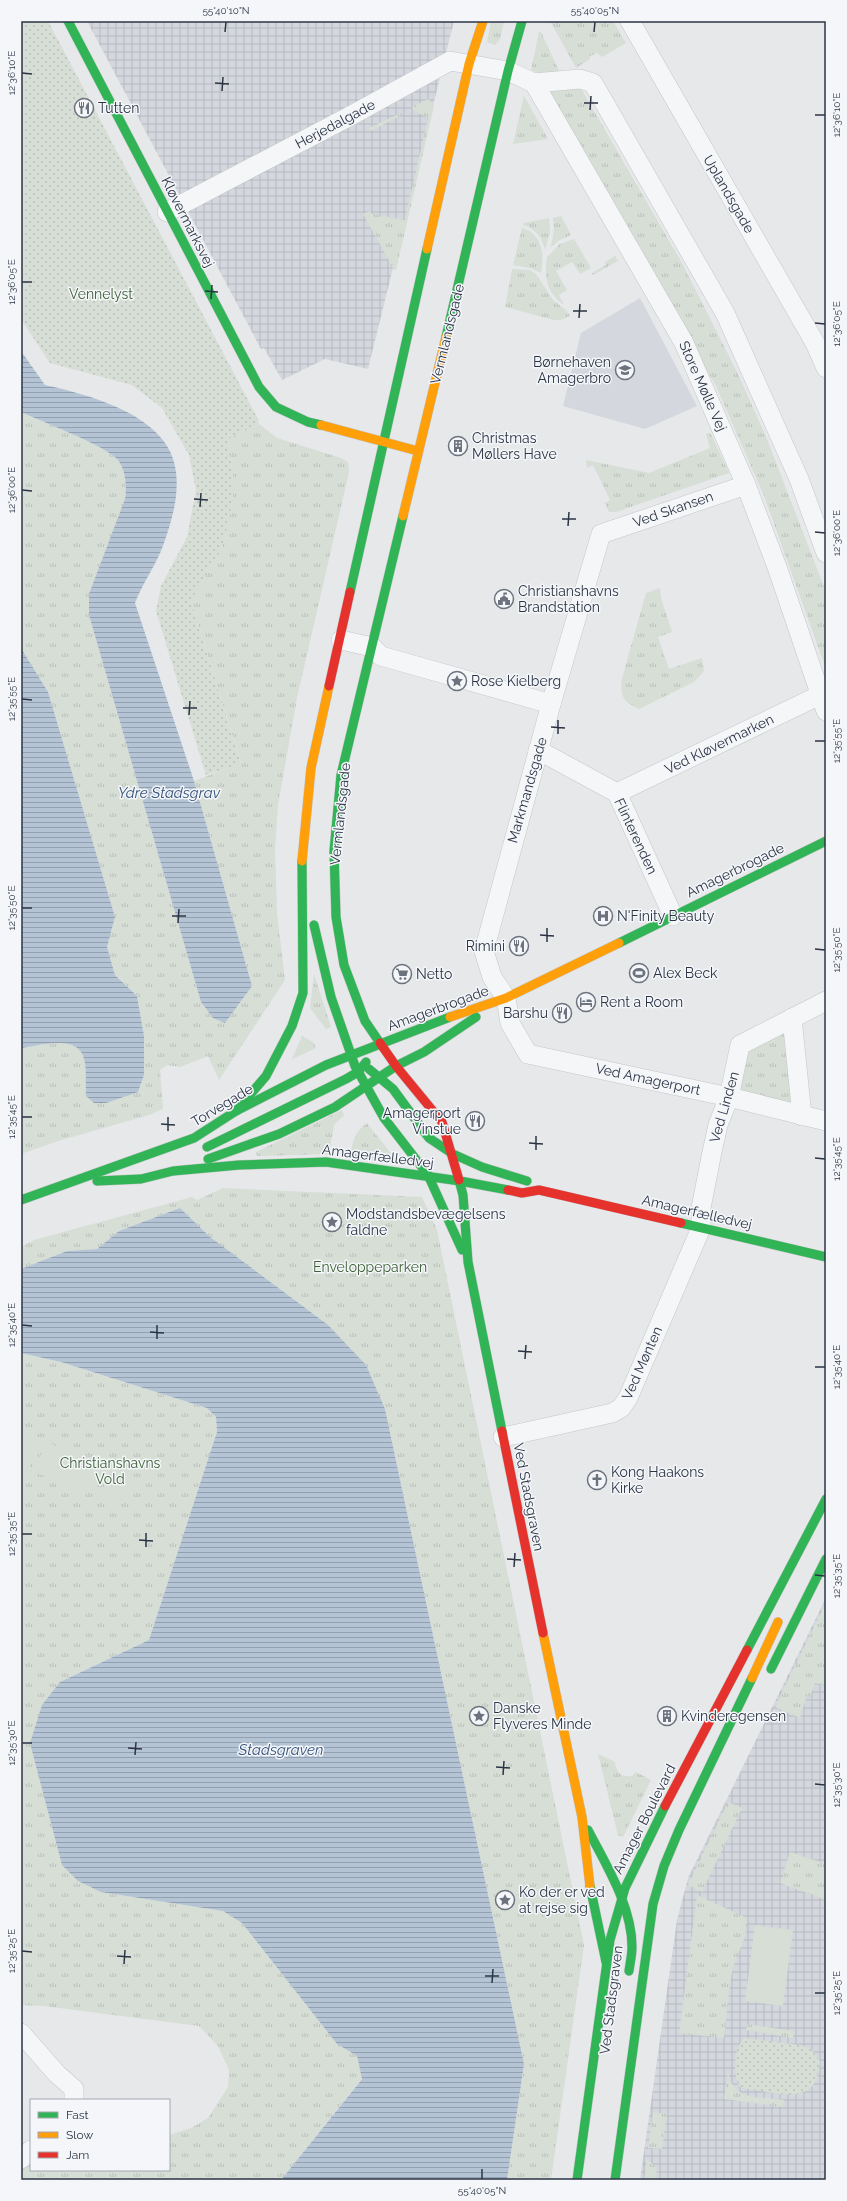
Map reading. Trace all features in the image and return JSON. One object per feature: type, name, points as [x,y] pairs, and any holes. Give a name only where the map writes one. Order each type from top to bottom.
[{"type":"street","name":"Kløvermarksvej","points":[[68,21],[259,387],[269,400],[276,407],[308,422],[418,451]]},
{"type":"street","points":[[236,1110],[266,1076],[284,1044],[299,1009],[303,993],[302,858],[311,768],[342,640],[383,442],[469,64],[483,21]]},
{"type":"street","name":"Vermlandsgade","points":[[453,1154],[442,1122],[380,1044],[365,1021],[353,993],[344,965],[336,917],[334,851],[341,775],[481,193],[508,71],[522,21]]},
{"type":"street","name":"Uplandsgade","points":[[630,21],[815,343],[826,368]]},
{"type":"street","points":[[510,28],[508,71],[534,83],[580,79],[593,83],[725,313],[799,479],[826,553]]},
{"type":"street","name":"Herjedalgade","points":[[167,212],[352,115],[450,61],[508,71]]},
{"type":"street","name":"Store Mølle Vej","points":[[534,83],[684,343],[746,485],[777,566],[823,703]]},
{"type":"street","name":"Ved Skansen","points":[[601,534],[746,485]]},
{"type":"street","name":"Markmandsgade","points":[[506,998],[492,977],[484,951],[538,750],[601,534]]},
{"type":"street","points":[[342,640],[372,647],[383,657],[551,704]]},
{"type":"street","name":"Ved Kløvermarken","points":[[617,793],[823,703]]},
{"type":"street","name":"Flinterenden","points":[[538,750],[617,793],[673,916]]},
{"type":"street","name":"Amagerbrogade","points":[[380,1044],[506,998],[826,841]]},
{"type":"street","points":[[302,858],[326,987],[340,1030],[347,1042],[351,1055],[361,1068],[366,1087],[379,1111],[429,1176],[468,1262]]},
{"type":"street","name":"Amagerbrogade","points":[[396,1066],[424,1052],[506,998]]},
{"type":"street","name":"Ved Amagerport","points":[[506,998],[510,1023],[528,1054],[729,1097],[826,1121]]},
{"type":"street","name":"Ved Linden","points":[[701,1228],[701,1208],[712,1152],[718,1125],[729,1097],[740,1045],[826,1001]]},
{"type":"street","points":[[792,1018],[802,1116]]},
{"type":"street","points":[[347,1042],[375,1059],[396,1066]]},
{"type":"street","points":[[198,1152],[361,1068],[375,1059],[380,1044]]},
{"type":"street","name":"Torvegade","points":[[21,1200],[75,1182],[194,1138],[236,1110],[326,1065],[380,1044]]},
{"type":"street","points":[[173,1171],[279,1134],[335,1107],[396,1066]]},
{"type":"street","name":"Amagerfælledvej","points":[[361,1068],[380,1077],[393,1089],[429,1138],[453,1154],[482,1167],[525,1180],[539,1190],[826,1257]]},
{"type":"street","name":"Ved Stadsgraven","points":[[453,1154],[463,1195],[468,1262],[565,1745],[582,1816],[587,1875],[606,1962]]},
{"type":"street","points":[[141,1179],[176,1162]]},
{"type":"street","name":"Amagerfælledvej","points":[[141,1179],[173,1171],[239,1165],[326,1162],[429,1176],[522,1193],[539,1190]]},
{"type":"street","name":"Torvegade","points":[[75,1182],[141,1179]]},
{"type":"street","name":"Ved Mønten","points":[[503,1437],[612,1413],[621,1408],[628,1398],[701,1228]]},
{"type":"street","name":"Amager Boulevard","points":[[577,2180],[606,1962],[613,1927],[621,1901],[634,1866],[644,1846],[826,1500]]},
{"type":"street","points":[[767,1676],[826,1559]]},
{"type":"street","points":[[615,2180],[657,1886],[664,1863],[682,1822],[730,1725],[782,1613]]},
{"type":"street","points":[[730,1725],[757,1690]]},
{"type":"street","name":"Ved Stadsgraven","points":[[582,1816],[621,1901],[631,1931],[633,1943],[628,1977]]},
{"type":"street","points":[[21,2033],[57,2074],[74,2089],[74,2099]]},
{"type":"street","points":[[617,2095],[620,2149]]},
{"type":"street","points":[[589,2096],[591,2150]]},
{"type":"street","points":[[21,2159],[30,2151]]},
{"type":"shaded area","points":[[87,21],[454,21],[368,369],[325,359],[282,380],[264,348],[261,349]]},
{"type":"shaded area","name":"Børnehaven Amagerbro","points":[[640,298],[697,406],[645,429],[563,406],[581,333]]},
{"type":"shaded area","points":[[826,1598],[826,2180],[640,2180],[677,1920],[688,1878]]},
{"type":"green space","name":"Vennelyst","points":[[21,21],[48,21],[258,419],[259,424],[228,439],[234,486],[229,521],[222,548],[191,601],[241,764],[206,775],[156,611],[161,586],[187,537],[196,490],[189,455],[162,408],[132,385],[50,363],[21,319]]},
{"type":"green space","points":[[491,21],[504,21],[500,39],[495,45],[487,42]]},
{"type":"green space","points":[[550,21],[613,21],[626,43],[602,57],[597,53],[590,56],[590,59],[576,68]]},
{"type":"green space","points":[[539,32],[541,32],[561,75],[544,75],[531,70]]},
{"type":"green space","points":[[579,85],[682,263],[738,374],[767,439],[826,592],[826,669],[764,496],[716,386],[547,91]]},
{"type":"green space","points":[[524,96],[548,139],[513,144]]},
{"type":"green space","points":[[428,99],[434,106],[396,270],[394,270],[363,214],[370,211],[372,214],[405,220],[428,118],[413,110],[412,107]]},
{"type":"green space","points":[[401,113],[402,115],[371,131],[369,128]]},
{"type":"green space","points":[[561,216],[571,235],[558,241],[551,247],[554,229],[553,218]]},
{"type":"green space","points":[[549,218],[550,232],[545,250],[538,234],[532,229],[523,225],[524,223]]},
{"type":"green space","points":[[522,228],[529,231],[538,240],[542,252],[541,273],[530,268],[513,265]]},
{"type":"green space","points":[[574,239],[591,268],[580,274],[572,262],[556,271],[567,290],[559,295],[564,305],[553,295],[548,284],[546,278],[547,257],[560,244]]},
{"type":"green space","points":[[615,256],[618,261],[593,275],[592,273],[606,265],[605,262]]},
{"type":"green space","points":[[512,269],[530,270],[536,274],[553,300],[567,311],[570,316],[561,320],[554,320],[505,307]]},
{"type":"green space","points":[[21,412],[101,448],[118,460],[123,469],[126,484],[125,499],[89,615],[201,1002],[213,1018],[252,986],[194,781],[241,763],[191,601],[222,548],[229,521],[234,486],[228,439],[259,424],[277,438],[341,458],[348,462],[349,472],[297,698],[278,805],[275,849],[277,913],[285,980],[219,1080],[208,1056],[180,1067],[167,1065],[160,1070],[163,1109],[149,1115],[58,1141],[21,1154],[21,1048],[57,1043],[74,1046],[80,1051],[84,1059],[86,1096],[138,1092],[144,1075],[144,1036],[137,996],[115,974],[107,947],[115,917],[48,692],[21,648]]},
{"type":"green space","points":[[706,434],[711,434],[729,473],[616,512],[609,512],[605,503],[610,500],[593,465],[587,468],[586,460],[649,473],[710,448]]},
{"type":"green space","points":[[660,588],[661,598],[672,632],[658,637],[669,669],[702,658],[704,671],[694,682],[639,709],[624,699],[621,682],[646,593]]},
{"type":"green space","points":[[314,974],[331,1027],[326,1029],[310,1008]]},
{"type":"green space","points":[[784,1033],[792,1102],[742,1092],[740,1089],[748,1052]]},
{"type":"green space","points":[[302,1036],[313,1042],[316,1048],[292,1059]]},
{"type":"green space","points":[[342,1110],[344,1115],[334,1125],[329,1154],[257,1156],[256,1152]]},
{"type":"green space","points":[[367,1123],[397,1161],[350,1156],[357,1134]]},
{"type":"green space","name":"Enveloppeparken","points":[[223,1188],[422,1197],[437,1230],[584,1945],[551,2180],[507,2180],[524,2064],[385,1409],[180,1208],[119,1231],[97,1249],[67,1251],[21,1269],[21,1247],[34,1240],[192,1197],[197,1200]]},
{"type":"green space","name":"Christianshavns Vold","points":[[21,1353],[61,1362],[207,1408],[216,1417],[217,1432],[149,1640],[60,1682],[101,1892],[223,1911],[242,1923],[337,2044],[357,2056],[362,2078],[281,2180],[21,2180],[21,2167],[30,2160],[30,2171],[170,2171],[170,2135],[191,2128],[208,2118],[228,2087],[229,2070],[218,2046],[199,2026],[44,2006],[21,2005]]},
{"type":"green space","points":[[23,1436],[37,1440],[29,1471],[21,1468],[21,1444]]},
{"type":"green space","points":[[46,1442],[103,1464],[92,1494],[34,1472]]},
{"type":"green space","points":[[118,1470],[132,1475],[121,1505],[107,1500]]},
{"type":"green space","points":[[826,1602],[826,1656],[824,1664],[826,1665],[826,1686],[815,1683],[810,1697],[807,1696],[800,1718],[775,1707]]},
{"type":"green space","points":[[598,1754],[615,1762],[618,1772],[622,1775],[632,1776],[636,1772],[651,1780],[623,1837],[618,1835]]},
{"type":"green space","points":[[728,1802],[742,1808],[702,1892],[688,1885]]},
{"type":"green space","points":[[790,1852],[826,1864],[826,1900],[780,1883]]},
{"type":"green space","points":[[697,1895],[747,1918],[746,1932],[731,1977],[724,2038],[679,2033]]},
{"type":"green space","points":[[755,1925],[793,1930],[783,2006],[745,2001]]},
{"type":"green space","points":[[747,2024],[794,2031],[793,2038],[746,2030]]},
{"type":"green space","points":[[745,2038],[800,2045],[810,2048],[820,2061],[817,2077],[812,2087],[803,2092],[792,2094],[780,2094],[741,2088],[736,2077],[735,2062],[738,2048]]},
{"type":"green space","points":[[728,2073],[731,2082],[736,2089],[742,2093],[757,2098],[784,2100],[783,2107],[724,2099]]},
{"type":"green space","points":[[653,2112],[667,2114],[662,2149],[648,2148]]},
{"type":"green space","points":[[647,2159],[656,2167],[657,2180],[644,2180]]},
{"type":"water","name":"Ydre Stadsgrav","points":[[21,351],[45,385],[84,395],[126,411],[144,422],[160,436],[171,453],[177,481],[176,499],[172,517],[161,551],[135,603],[194,781],[252,986],[225,1023],[213,1018],[201,1002],[89,615],[89,594],[125,499],[126,484],[123,469],[118,460],[101,448],[21,412]]},
{"type":"water","points":[[21,648],[48,692],[115,917],[107,947],[115,975],[137,996],[144,1036],[144,1075],[138,1092],[106,1103],[94,1103],[86,1096],[84,1059],[80,1051],[74,1046],[57,1043],[21,1048]]},
{"type":"water","name":"Stadsgraven","points":[[180,1208],[210,1237],[328,1325],[366,1365],[385,1409],[524,2064],[507,2180],[281,2180],[362,2079],[357,2056],[337,2044],[242,1923],[223,1911],[101,1892],[78,1881],[62,1865],[30,1743],[42,1705],[60,1682],[149,1640],[217,1432],[216,1417],[207,1408],[61,1362],[21,1353],[21,1269],[67,1251],[97,1249],[119,1231]]},
{"type":"traffic: fast","points":[[68,21],[259,387],[276,407],[308,422],[321,425]]},
{"type":"traffic: fast","points":[[446,337],[508,71],[522,21]]},
{"type":"traffic: fast","points":[[350,592],[427,249]]},
{"type":"traffic: fast","points":[[380,1043],[365,1021],[344,965],[336,917],[334,851],[341,775],[403,516]]},
{"type":"traffic: fast","points":[[619,943],[826,841]]},
{"type":"traffic: fast","points":[[236,1111],[266,1076],[292,1026],[303,993],[302,861]]},
{"type":"traffic: fast","points":[[314,925],[331,997],[355,1066],[384,1118],[428,1175],[462,1250]]},
{"type":"traffic: fast","points":[[21,1200],[194,1138],[236,1111],[326,1065],[450,1017]]},
{"type":"traffic: fast","points":[[208,1159],[279,1134],[335,1107],[396,1066],[424,1052],[476,1017]]},
{"type":"traffic: fast","points":[[207,1147],[346,1079],[358,1072],[366,1062]]},
{"type":"traffic: fast","points":[[369,1069],[393,1089],[429,1138],[453,1154],[482,1167],[527,1181]]},
{"type":"traffic: fast","points":[[97,1181],[141,1179],[173,1171],[239,1165],[326,1162],[460,1181],[508,1190]]},
{"type":"traffic: fast","points":[[459,1180],[463,1195],[468,1262],[502,1431]]},
{"type":"traffic: fast","points":[[681,1223],[826,1257]]},
{"type":"traffic: fast","points":[[747,1650],[826,1499]]},
{"type":"traffic: fast","points":[[771,1669],[826,1559]]},
{"type":"traffic: fast","points":[[615,2180],[653,1904],[664,1866],[679,1830],[752,1678]]},
{"type":"traffic: fast","points":[[577,2180],[610,1940],[625,1888],[665,1806]]},
{"type":"traffic: fast","points":[[588,1830],[617,1886],[628,1916],[632,1947],[629,1971]]},
{"type":"traffic: fast","points":[[590,1886],[606,1962]]},
{"type":"traffic: slow","points":[[427,249],[469,64],[483,21]]},
{"type":"traffic: slow","points":[[403,516],[446,337]]},
{"type":"traffic: slow","points":[[321,425],[418,451]]},
{"type":"traffic: slow","points":[[302,861],[311,768],[329,686]]},
{"type":"traffic: slow","points":[[450,1017],[506,998],[619,943]]},
{"type":"traffic: slow","points":[[752,1678],[778,1622]]},
{"type":"traffic: slow","points":[[543,1633],[582,1817],[590,1886]]},
{"type":"traffic: jam","points":[[329,686],[350,592]]},
{"type":"traffic: jam","points":[[380,1043],[396,1066],[442,1122],[459,1180]]},
{"type":"traffic: jam","points":[[508,1190],[522,1193],[539,1190],[681,1223]]},
{"type":"traffic: jam","points":[[502,1431],[543,1633]]},
{"type":"traffic: jam","points":[[665,1806],[747,1650]]},
{"type":"place","name":"Tutten","points":[[84,108]]},
{"type":"place","name":"Børnehaven Amagerbro","points":[[625,370]]},
{"type":"place","name":"Christmas Møllers Have","points":[[458,446]]},
{"type":"place","name":"Christianshavns Brandstation","points":[[504,599]]},
{"type":"place","name":"Rose Kielberg","points":[[457,681]]},
{"type":"place","name":"N'Finity Beauty","points":[[603,916]]},
{"type":"place","name":"Rimini","points":[[519,946]]},
{"type":"place","name":"Alex Beck","points":[[639,973]]},
{"type":"place","name":"Netto","points":[[402,974]]},
{"type":"place","name":"Rent a Room","points":[[586,1002]]},
{"type":"place","name":"Barshu","points":[[562,1013]]},
{"type":"place","name":"Amagerport Vinstue","points":[[475,1121]]},
{"type":"place","name":"Modstandsbevægelsens faldne","points":[[332,1222]]},
{"type":"place","name":"Kong Haakons Kirke","points":[[597,1480]]},
{"type":"place","name":"Danske Flyveres Minde","points":[[479,1716]]},
{"type":"place","name":"Kvinderegensen","points":[[667,1716]]},
{"type":"place","name":"Ko der er ved at rejse sig","points":[[505,1900]]}]
